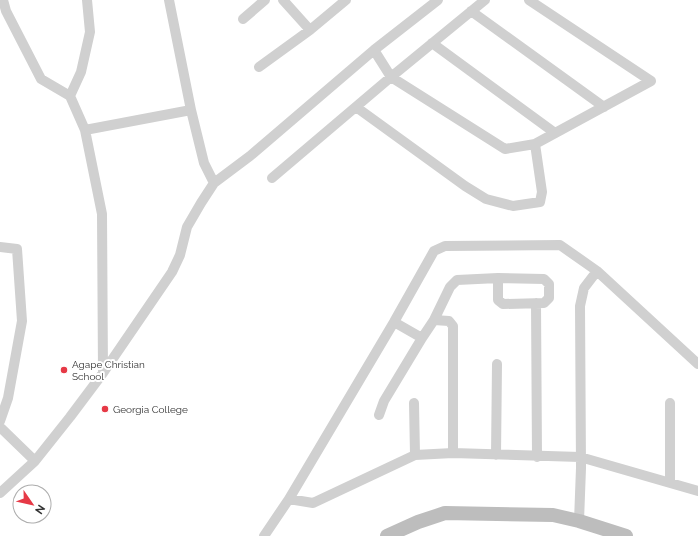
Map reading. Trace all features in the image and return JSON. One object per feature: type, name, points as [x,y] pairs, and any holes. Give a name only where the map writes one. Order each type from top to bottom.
[{"type":"street","points":[[3,0],[6,11],[41,79],[70,96],[85,130],[102,214],[103,373]]},
{"type":"street","points":[[70,96],[81,72],[90,32],[87,0]]},
{"type":"street","points":[[169,0],[191,110],[204,163],[214,183]]},
{"type":"street","points":[[243,19],[265,0]]},
{"type":"street","points":[[282,0],[310,30]]},
{"type":"street","points":[[259,67],[310,30],[346,0]]},
{"type":"street","points":[[0,493],[35,461],[103,373],[172,272],[180,256],[187,227],[214,183],[250,156],[374,50],[438,0]]},
{"type":"street","points":[[272,178],[484,0]]},
{"type":"street","points":[[374,50],[391,77],[505,149],[535,144],[651,81],[529,0]]},
{"type":"street","points":[[471,11],[604,107]]},
{"type":"street","points":[[432,43],[555,132]]},
{"type":"street","points":[[356,108],[465,186],[486,199],[513,206],[540,202],[542,192],[535,144]]},
{"type":"street","points":[[85,130],[191,110]]},
{"type":"street","points":[[264,536],[289,499],[394,322],[434,251],[445,246],[560,245],[597,272],[698,364]]},
{"type":"street","points":[[0,247],[17,249],[22,321],[8,398],[0,421]]},
{"type":"street","points":[[579,521],[581,468],[580,306],[584,288],[597,272]]},
{"type":"street","points":[[379,415],[384,401],[434,320],[450,287],[458,280],[498,278],[544,278],[549,284],[549,298],[544,303],[503,304],[498,300],[498,278]]},
{"type":"street","points":[[536,303],[537,457]]},
{"type":"street","points":[[434,320],[449,321],[453,326],[453,453]]},
{"type":"street","points":[[394,322],[422,338]]},
{"type":"street","points":[[496,455],[497,364]]},
{"type":"street","points":[[414,403],[415,455]]},
{"type":"street","points":[[670,403],[670,483]]},
{"type":"street","points":[[0,427],[35,461]]},
{"type":"street","points":[[289,499],[313,503],[415,455],[453,453],[537,457],[580,457],[698,491]]},
{"type":"street","points":[[387,536],[418,522],[446,513],[553,515],[579,521],[626,536]]},
{"type":"place","name":"Agape Christian School","points":[[64,370]]},
{"type":"place","name":"Georgia College","points":[[105,409]]}]
